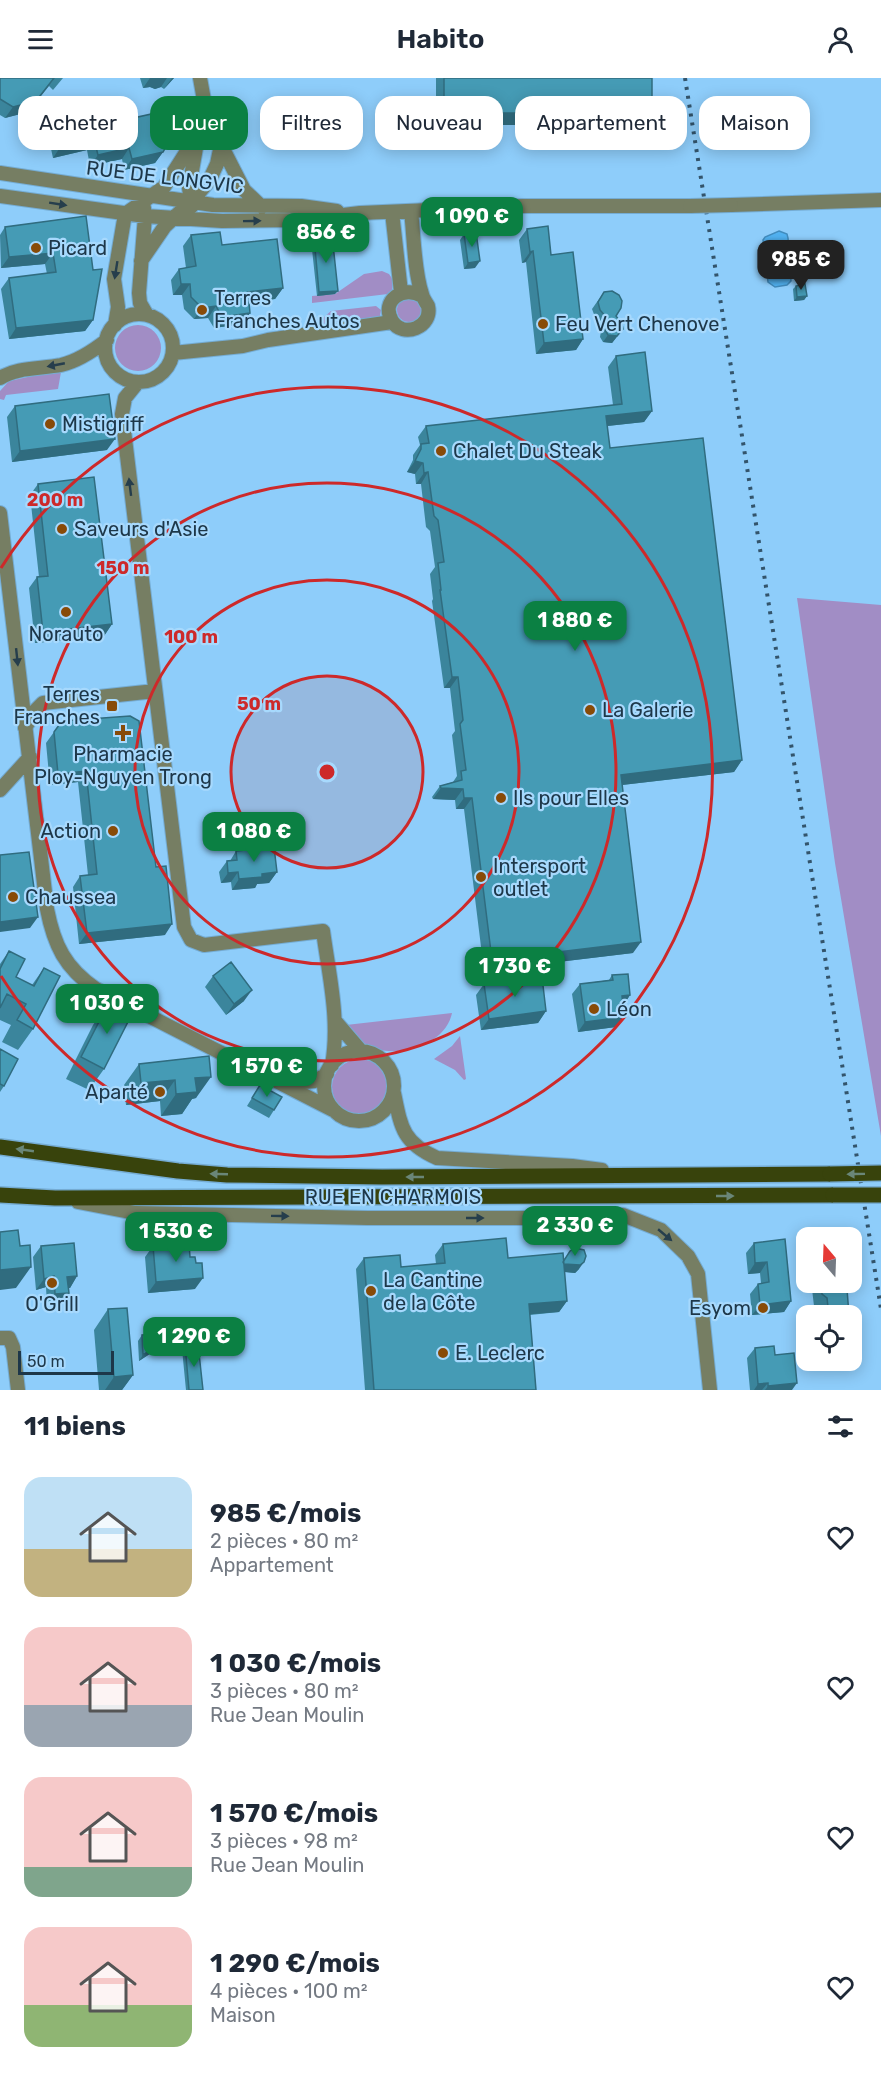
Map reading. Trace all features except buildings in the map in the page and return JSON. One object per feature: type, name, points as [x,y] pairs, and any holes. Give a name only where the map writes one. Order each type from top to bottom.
[{"type":"main road","points":[[0,1147],[178,1172],[219,1174],[382,1177],[881,1173]]},
{"type":"main road","points":[[0,1195],[56,1198],[881,1195]]},
{"type":"street","points":[[201,78],[204,96]]},
{"type":"street","points":[[147,315],[140,303],[146,205],[164,187],[188,150]]},
{"type":"street","points":[[195,150],[189,188],[191,202],[198,220]]},
{"type":"street","points":[[141,261],[171,219],[191,202],[209,180],[217,164],[220,150]]},
{"type":"street","points":[[224,150],[244,190],[262,207]]},
{"type":"street","name":"RUE DE LONGVIC","points":[[0,173],[125,192],[171,219],[301,220],[360,213]]},
{"type":"street","name":"RUE DE LONGVIC","points":[[0,196],[125,214],[146,205],[191,202],[262,207],[301,206],[360,213]]},
{"type":"street","points":[[360,213],[524,206],[690,206],[881,200]]},
{"type":"street","points":[[411,211],[422,296]]},
{"type":"street","points":[[392,212],[401,292]]},
{"type":"street","points":[[115,325],[129,316],[147,315],[164,325],[173,343],[173,353],[164,371],[157,377],[138,382],[128,380],[112,368],[106,350],[107,340],[115,325],[118,307],[114,279],[125,214]]},
{"type":"street","points":[[401,292],[416,292],[422,296],[427,303],[428,310],[427,318],[422,326],[414,330],[398,328],[392,322],[389,314],[394,297],[401,292]]},
{"type":"street","points":[[173,353],[243,346],[268,340],[392,322]]},
{"type":"street","points":[[0,378],[22,370],[62,365],[81,358],[107,340]]},
{"type":"street","points":[[138,382],[125,398],[122,414],[180,902],[187,935],[197,944],[211,946],[233,941],[323,931],[336,1022],[325,1094],[335,1111]]},
{"type":"street","points":[[0,513],[3,567],[30,757],[47,909],[55,942],[67,962],[78,976],[96,989],[335,1111],[344,1118],[366,1121],[376,1117],[385,1110],[394,1093]]},
{"type":"street","points":[[20,683],[25,690],[43,703]]},
{"type":"street","points":[[26,728],[35,711],[43,703],[155,691]]},
{"type":"street","points":[[0,790],[30,757]]},
{"type":"street","points":[[336,1022],[361,1052]]},
{"type":"street","points":[[280,1084],[315,1081],[340,1057],[361,1052],[379,1058],[387,1065],[393,1075],[394,1093],[401,1125],[409,1140],[421,1151],[437,1158],[572,1166],[637,1175]]},
{"type":"street","name":"RUE EN CHARMOIS","points":[[56,1198],[135,1213],[367,1218],[527,1218],[622,1215],[662,1230],[688,1256],[698,1274],[710,1390]]},
{"type":"street","points":[[0,1338],[9,1338],[13,1347],[18,1390]]},
{"type":"shaded area","points":[[382,271],[389,274],[393,280],[392,290],[388,294],[312,303],[312,296],[335,294],[364,274]]},
{"type":"shaded area","points":[[409,298],[417,302],[421,310],[417,318],[409,322],[401,318],[397,310],[401,302]]},
{"type":"shaded area","points":[[376,306],[381,310],[380,316],[377,317],[311,324],[312,320],[323,318],[331,311]]},
{"type":"shaded area","points":[[138,325],[154,332],[161,348],[154,364],[138,371],[122,364],[115,348],[122,332]]},
{"type":"shaded area","points":[[61,372],[58,389],[6,395],[4,400],[0,399],[0,391],[9,381]]},
{"type":"shaded area","points":[[797,598],[881,605],[881,1136],[835,863]]},
{"type":"shaded area","points":[[452,1013],[440,1034],[429,1042],[403,1050],[390,1051],[365,1045],[346,1025]]},
{"type":"shaded area","points":[[460,1036],[466,1079],[464,1080],[455,1070],[434,1059],[452,1046]]},
{"type":"shaded area","points":[[355,1059],[365,1059],[380,1067],[386,1076],[388,1087],[386,1098],[380,1107],[365,1115],[355,1115],[344,1110],[337,1103],[332,1092],[332,1082],[337,1071],[344,1064]]},
{"type":"water","points":[[779,231],[787,234],[788,238],[791,281],[787,285],[775,287],[768,282],[763,240]]},
{"type":"railway","points":[[685,78],[881,1309]]},
{"type":"place","name":"Picard","points":[[36,248]]},
{"type":"place","name":"Terres Franches Autos","points":[[202,310]]},
{"type":"place","name":"Feu Vert Chenove","points":[[543,324]]},
{"type":"place","name":"Mistigriff","points":[[50,424]]},
{"type":"place","name":"Chalet Du Steak","points":[[441,451]]},
{"type":"place","name":"Saveurs d'Asie","points":[[62,529]]},
{"type":"place","name":"Norauto","points":[[66,612]]},
{"type":"place","name":"Terres Franches","points":[[112,706]]},
{"type":"place","name":"La Galerie","points":[[590,710]]},
{"type":"place","name":"Pharmacie Ploy-Nguyen Trong","points":[[123,733]]},
{"type":"place","name":"Ils pour Elles","points":[[501,798]]},
{"type":"place","name":"Action","points":[[113,831]]},
{"type":"place","name":"Intersport outlet","points":[[481,877]]},
{"type":"place","name":"Chaussea","points":[[13,897]]},
{"type":"place","name":"Léon","points":[[594,1009]]},
{"type":"place","name":"Aparté","points":[[160,1092]]},
{"type":"place","name":"O'Grill","points":[[52,1283]]},
{"type":"place","name":"La Cantine de la Côte","points":[[371,1291]]},
{"type":"place","name":"Esyom","points":[[763,1308]]},
{"type":"place","name":"E. Leclerc","points":[[443,1353]]}]
